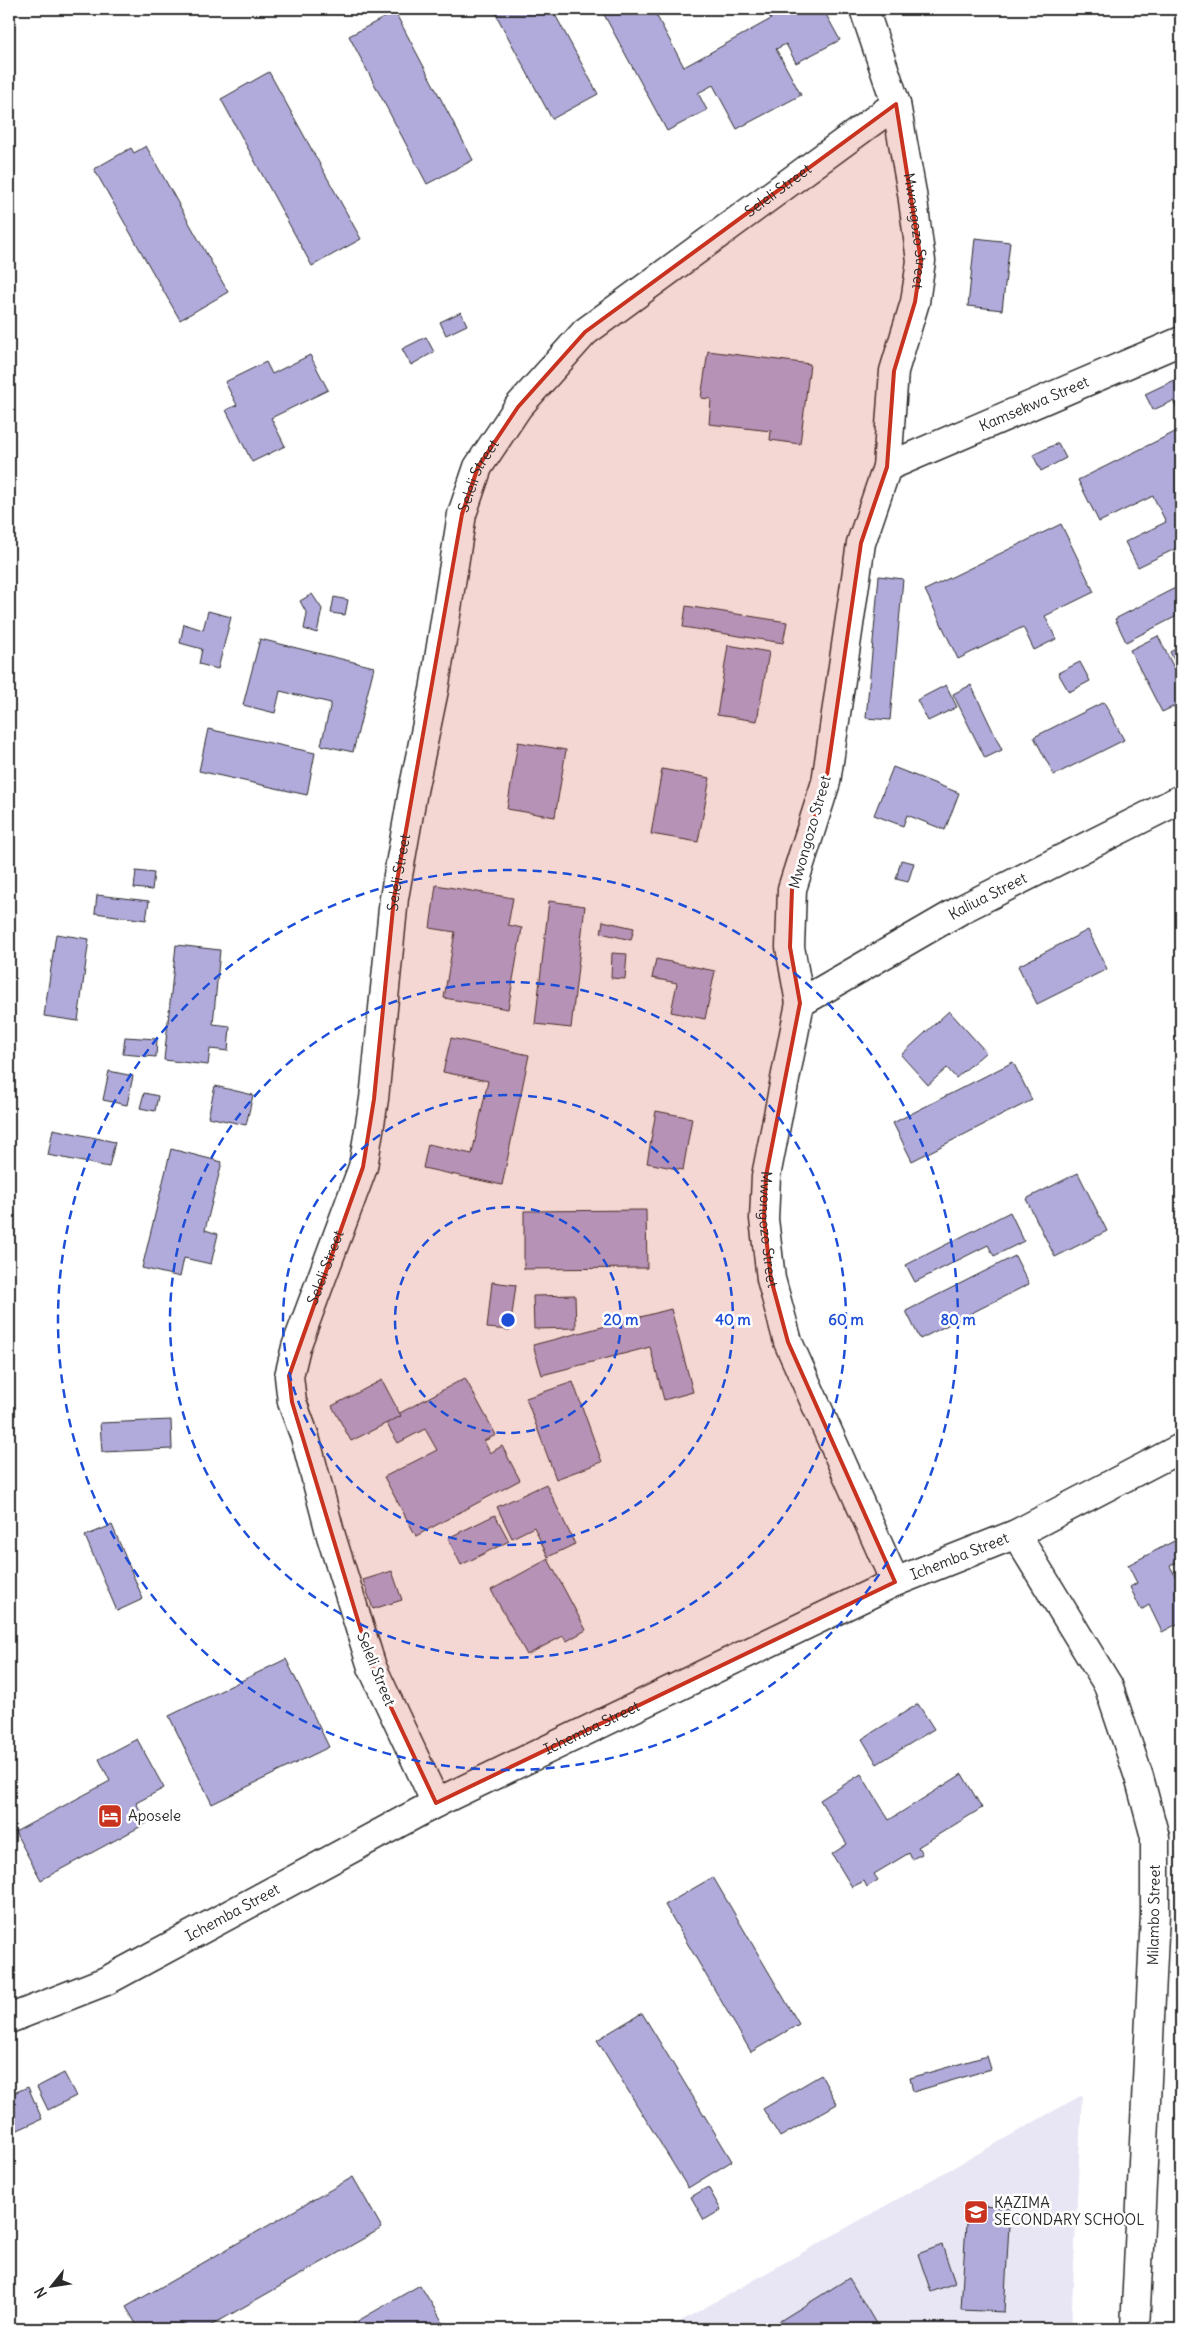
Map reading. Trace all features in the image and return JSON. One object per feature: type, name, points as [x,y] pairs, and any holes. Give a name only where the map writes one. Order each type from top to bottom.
[{"type":"street","name":"Mwongozo Street","points":[[864,9],[896,104],[912,193],[921,261],[915,302],[894,371],[887,467],[861,543],[826,782],[792,889],[790,947],[800,1003],[766,1176],[764,1219],[771,1279],[788,1342],[895,1582]]},
{"type":"street","name":"Seleli Street","points":[[436,1803],[372,1667],[331,1536],[305,1437],[292,1402],[289,1376],[296,1347],[363,1167],[374,1099],[394,898],[413,791],[434,690],[462,514],[478,467],[518,407],[585,332],[896,104]]},
{"type":"street","name":"Kamsekwa Street","points":[[887,467],[1181,341]]},
{"type":"street","name":"Kaliua Street","points":[[800,1003],[964,908],[1181,799]]},
{"type":"street","name":"Ichemba Street","points":[[9,2019],[106,1981],[436,1803],[895,1582],[1016,1534],[1181,1448]]},
{"type":"street","name":"Milambo Street","points":[[1016,1534],[1108,1685],[1139,1777],[1155,1837],[1155,1914],[1134,2329]]},
{"type":"highlighted area","points":[[896,104],[921,261],[915,302],[894,371],[887,467],[861,543],[826,782],[792,889],[790,947],[800,1003],[766,1176],[764,1219],[771,1279],[788,1342],[895,1582],[436,1803],[372,1667],[292,1402],[289,1376],[363,1167],[374,1099],[394,898],[462,514],[478,467],[518,407],[585,332]]},
{"type":"shaded area","name":"KAZIMA SECONDARY SCHOOL","points":[[1082,2095],[1071,2329],[667,2329]]},
{"type":"building","points":[[493,9],[552,9],[598,94],[552,119]]},
{"type":"building","points":[[601,9],[653,9],[684,67],[771,19],[765,9],[823,9],[840,40],[796,63],[786,44],[776,49],[801,95],[737,129],[713,85],[698,93],[707,110],[667,131]]},
{"type":"building","points":[[395,12],[473,160],[427,184],[349,36]]},
{"type":"building","points":[[269,72],[361,239],[312,266],[221,99]]},
{"type":"building","points":[[146,146],[228,292],[180,320],[94,169],[131,148],[134,153]]},
{"type":"building","points":[[975,238],[1010,242],[1002,310],[968,306]]},
{"type":"building","points":[[461,312],[467,325],[446,335],[440,322]]},
{"type":"building","points":[[426,337],[434,352],[411,365],[402,349]]},
{"type":"building","points":[[708,351],[810,364],[800,444],[770,440],[771,431],[709,424],[711,399],[701,398]]},
{"type":"building","points":[[310,355],[328,390],[271,418],[285,446],[252,462],[226,410],[237,405],[225,382],[266,362],[272,374]]},
{"type":"building","points":[[1181,377],[1181,411],[1179,412],[1173,401],[1153,410],[1145,394]]},
{"type":"building","points":[[1181,429],[1181,546],[1138,567],[1125,542],[1166,522],[1153,496],[1099,522],[1078,480]]},
{"type":"building","points":[[1058,443],[1066,458],[1041,471],[1033,455]]},
{"type":"building","points":[[1061,524],[1094,592],[1045,616],[1056,639],[1034,650],[1023,627],[958,659],[925,590]]},
{"type":"building","points":[[879,576],[903,579],[890,720],[866,718]]},
{"type":"building","points":[[1181,585],[1181,614],[1126,642],[1115,619]]},
{"type":"building","points":[[312,594],[322,609],[317,633],[304,629],[307,614],[300,601]]},
{"type":"building","points":[[334,597],[348,600],[345,615],[331,613]]},
{"type":"building","points":[[686,606],[787,622],[783,643],[683,627]]},
{"type":"building","points":[[208,611],[231,617],[218,669],[199,664],[202,649],[180,643],[184,624],[203,630]]},
{"type":"building","points":[[1158,636],[1181,682],[1181,703],[1162,712],[1130,650]]},
{"type":"building","points":[[260,639],[374,667],[353,752],[321,745],[331,703],[280,691],[275,713],[243,705]]},
{"type":"building","points":[[728,645],[769,652],[757,721],[717,715]]},
{"type":"building","points":[[1181,646],[1181,674],[1170,652]]},
{"type":"building","points":[[1080,662],[1090,681],[1069,692],[1058,673]]},
{"type":"building","points":[[946,685],[957,707],[928,721],[917,700]]},
{"type":"building","points":[[971,685],[1002,750],[985,758],[953,694]]},
{"type":"building","points":[[1104,702],[1124,740],[1054,775],[1034,737]]},
{"type":"building","points":[[208,729],[315,753],[307,795],[199,771]]},
{"type":"building","points":[[518,742],[566,750],[555,817],[507,809]]},
{"type":"building","points":[[893,767],[959,793],[945,830],[907,815],[903,826],[874,815]]},
{"type":"building","points":[[662,769],[710,778],[698,842],[651,834]]},
{"type":"building","points":[[901,860],[914,863],[908,882],[896,879]]},
{"type":"building","points":[[136,871],[154,873],[152,890],[134,888]]},
{"type":"building","points":[[436,885],[513,898],[508,925],[522,928],[508,1009],[444,998],[455,932],[430,928]]},
{"type":"building","points":[[97,895],[149,901],[146,920],[95,913]]},
{"type":"building","points":[[549,901],[585,906],[571,1028],[535,1024]]},
{"type":"building","points":[[603,921],[634,928],[631,940],[601,933]]},
{"type":"building","points":[[1088,930],[1107,969],[1037,1004],[1018,966]]},
{"type":"building","points":[[56,934],[89,939],[78,1021],[44,1016]]},
{"type":"building","points":[[176,945],[220,950],[213,1024],[230,1026],[228,1051],[210,1049],[208,1065],[164,1060]]},
{"type":"building","points":[[612,953],[627,954],[625,979],[611,978]]},
{"type":"building","points":[[656,959],[715,971],[705,1019],[671,1012],[677,983],[652,978]]},
{"type":"building","points":[[949,1011],[986,1052],[956,1078],[947,1068],[928,1085],[901,1055]]},
{"type":"building","points":[[125,1037],[157,1039],[156,1057],[123,1054]]},
{"type":"building","points":[[451,1038],[529,1055],[502,1185],[423,1168],[428,1144],[472,1154],[488,1081],[443,1072]]},
{"type":"building","points":[[1013,1062],[1032,1100],[912,1161],[893,1123]]},
{"type":"building","points":[[109,1071],[133,1076],[127,1105],[103,1100]]},
{"type":"building","points":[[215,1086],[253,1095],[246,1125],[208,1117]]},
{"type":"building","points":[[144,1093],[158,1096],[155,1111],[140,1108]]},
{"type":"building","points":[[656,1111],[692,1118],[683,1170],[647,1163]]},
{"type":"building","points":[[53,1129],[115,1142],[109,1167],[48,1155]]},
{"type":"building","points":[[171,1149],[222,1162],[205,1230],[218,1234],[211,1264],[184,1258],[180,1277],[142,1268]]},
{"type":"building","points":[[1078,1173],[1107,1231],[1055,1257],[1026,1199]]},
{"type":"building","points":[[646,1210],[647,1268],[524,1269],[524,1211]]},
{"type":"building","points":[[1010,1212],[1024,1241],[994,1256],[988,1245],[915,1282],[906,1265]]},
{"type":"building","points":[[1015,1256],[1029,1284],[920,1339],[906,1311]]},
{"type":"building","points":[[492,1282],[516,1285],[510,1330],[487,1328]]},
{"type":"building","points":[[575,1295],[576,1328],[534,1329],[533,1296]]},
{"type":"building","points":[[671,1309],[693,1392],[664,1400],[650,1347],[542,1375],[533,1345]]},
{"type":"building","points":[[465,1378],[496,1435],[484,1441],[490,1453],[502,1446],[520,1480],[416,1536],[384,1477],[437,1450],[425,1429],[398,1443],[385,1421]]},
{"type":"building","points":[[382,1380],[401,1416],[351,1441],[332,1406]]},
{"type":"building","points":[[573,1382],[602,1462],[556,1479],[526,1398]]},
{"type":"building","points":[[171,1420],[172,1449],[102,1452],[100,1423]]},
{"type":"building","points":[[546,1484],[575,1544],[548,1557],[534,1527],[512,1538],[497,1507]]},
{"type":"building","points":[[495,1515],[509,1541],[461,1565],[448,1538]]},
{"type":"building","points":[[112,1525],[143,1599],[117,1611],[85,1536]]},
{"type":"building","points":[[1178,1539],[1181,1544],[1181,1560],[1170,1566],[1181,1587],[1181,1622],[1162,1632],[1149,1605],[1141,1610],[1130,1587],[1137,1583],[1128,1565]]},
{"type":"building","points":[[548,1559],[586,1630],[567,1641],[563,1636],[527,1655],[491,1590]]},
{"type":"building","points":[[392,1571],[402,1600],[373,1609],[363,1580]]},
{"type":"building","points":[[286,1659],[329,1747],[212,1804],[169,1716]]},
{"type":"building","points":[[918,1704],[934,1729],[877,1764],[862,1739]]},
{"type":"building","points":[[137,1739],[164,1788],[136,1803],[147,1823],[41,1880],[15,1832],[110,1781],[99,1759]]},
{"type":"building","points":[[861,1774],[889,1820],[962,1774],[982,1808],[918,1847],[922,1854],[912,1859],[909,1853],[874,1874],[878,1880],[867,1887],[864,1881],[852,1887],[832,1854],[847,1844],[820,1800]]},
{"type":"building","points":[[713,1877],[799,2024],[751,2052],[665,1905]]},
{"type":"building","points":[[642,2013],[732,2161],[688,2188],[597,2040]]},
{"type":"building","points":[[987,2056],[991,2069],[913,2092],[910,2078]]},
{"type":"building","points":[[64,2073],[76,2096],[48,2110],[37,2087]]},
{"type":"building","points":[[821,2075],[837,2104],[780,2137],[763,2109]]},
{"type":"building","points":[[28,2087],[42,2119],[9,2134],[9,2095]]},
{"type":"building","points":[[353,2177],[382,2228],[205,2329],[139,2329],[126,2307]]},
{"type":"building","points":[[708,2187],[721,2210],[704,2220],[691,2197]]},
{"type":"building","points":[[967,2205],[1010,2208],[1004,2312],[961,2310]]},
{"type":"building","points":[[942,2245],[955,2283],[931,2292],[918,2254]]},
{"type":"building","points":[[849,2278],[878,2327],[875,2329],[767,2329]]},
{"type":"building","points":[[420,2285],[447,2329],[344,2329]]},
{"type":"place","name":"Aposele","points":[[110,1816]]},
{"type":"place","name":"KAZIMA SECONDARY SCHOOL","points":[[976,2212]]}]
